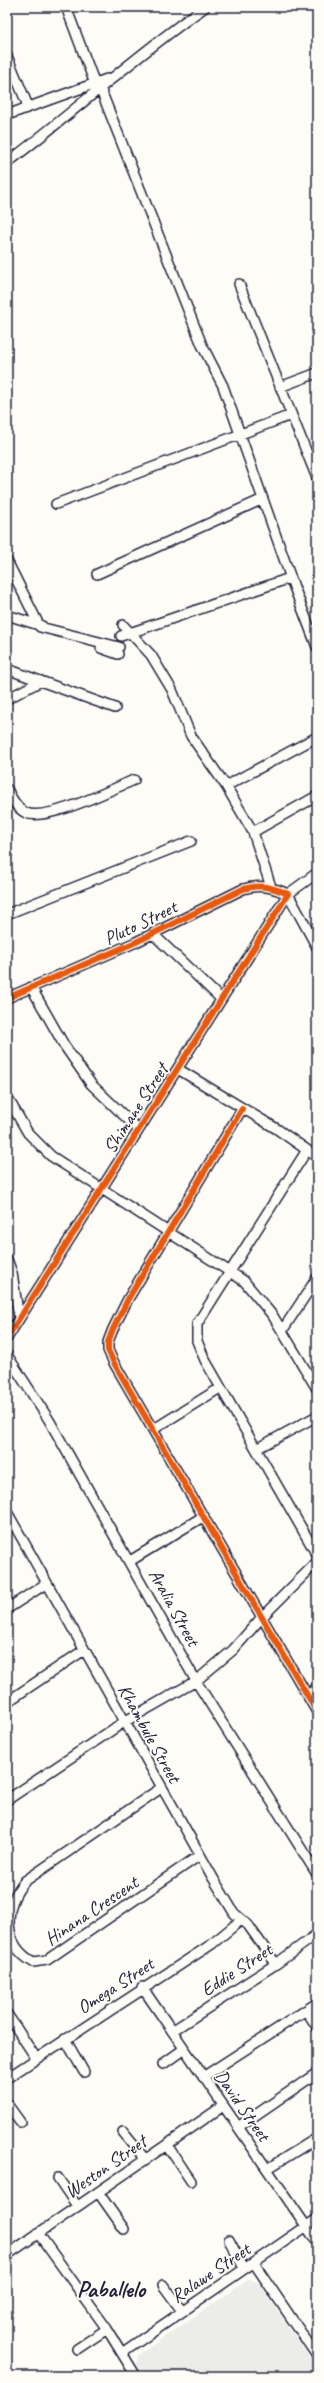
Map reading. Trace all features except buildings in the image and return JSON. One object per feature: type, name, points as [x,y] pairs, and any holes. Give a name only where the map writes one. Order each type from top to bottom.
[{"type":"street","points":[[66,7],[202,345],[223,386],[290,578],[317,647]]},
{"type":"street","points":[[7,163],[98,86],[114,76],[151,46],[205,7]]},
{"type":"street","points":[[7,56],[11,73],[28,106]]},
{"type":"street","points":[[7,115],[28,106],[98,86]]},
{"type":"street","points":[[239,284],[317,478]]},
{"type":"street","points":[[280,387],[317,373]]},
{"type":"street","points":[[56,504],[291,414]]},
{"type":"street","points":[[97,574],[263,500]]},
{"type":"street","points":[[7,561],[44,626]]},
{"type":"street","points":[[7,561],[40,628],[119,651],[44,626],[7,615]]},
{"type":"street","points":[[121,636],[290,578]]},
{"type":"street","points":[[123,624],[151,655],[172,690],[192,736],[226,786],[253,832],[271,887]]},
{"type":"street","points":[[7,669],[115,708]]},
{"type":"street","points":[[7,699],[41,682]]},
{"type":"street","points":[[226,786],[317,737]]},
{"type":"street","points":[[7,789],[12,800],[22,811],[43,815],[92,798],[134,780]]},
{"type":"street","points":[[253,832],[317,796]]},
{"type":"street","points":[[7,914],[192,842]]},
{"type":"street","points":[[317,873],[288,894],[317,947]]},
{"type":"street","name":"Pluto Street","points":[[7,998],[153,934],[243,889],[253,886],[271,887],[288,894]]},
{"type":"street","name":"Shimane Street","points":[[7,1338],[288,894]]},
{"type":"street","points":[[153,934],[221,999]]},
{"type":"street","points":[[31,987],[64,1045],[91,1084],[138,1129]]},
{"type":"street","points":[[178,1069],[317,1157]]},
{"type":"street","points":[[7,1097],[28,1133],[39,1145],[62,1164],[100,1190],[232,1272],[254,1292],[282,1331],[317,1389]]},
{"type":"street","points":[[242,1109],[128,1299],[108,1342],[108,1350],[114,1363],[154,1429],[317,1712]]},
{"type":"street","points":[[307,1150],[232,1272],[203,1313],[196,1331],[199,1348],[220,1388],[317,1555]]},
{"type":"street","points":[[7,1259],[12,1273],[20,1318]]},
{"type":"street","points":[[282,1331],[317,1278]]},
{"type":"street","name":"Aralia Street","points":[[7,1355],[49,1420],[196,1680],[317,1874]]},
{"type":"street","points":[[154,1429],[220,1388]]},
{"type":"street","points":[[256,1449],[317,1416]]},
{"type":"street","name":"Khambule Street","points":[[8,1515],[161,1788],[232,1909],[241,1920],[248,1925],[276,1964]]},
{"type":"street","points":[[130,1561],[204,1516]]},
{"type":"street","points":[[7,1800],[124,1722],[196,1680],[238,1645],[262,1617],[317,1562]]},
{"type":"street","points":[[7,1610],[47,1583]]},
{"type":"street","points":[[7,1702],[84,1650]]},
{"type":"street","points":[[308,1696],[317,1687]]},
{"type":"street","name":"Hinana Crescent","points":[[161,1788],[25,1881],[14,1896],[8,1916],[8,1926],[15,1943],[25,1956],[33,1962],[47,1960],[200,1855]]},
{"type":"street","name":"Omega Street","points":[[7,2078],[142,1987],[212,1944],[241,1920]]},
{"type":"street","name":"Eddie Street","points":[[172,2030],[276,1964],[317,1934]]},
{"type":"street","name":"David Street","points":[[142,1987],[317,2242]]},
{"type":"street","points":[[203,2077],[317,2003]]},
{"type":"street","points":[[306,2010],[317,2027]]},
{"type":"street","points":[[7,2014],[36,2058]]},
{"type":"street","points":[[65,2039],[84,2072]]},
{"type":"street","points":[[163,2064],[184,2049]]},
{"type":"street","points":[[238,2127],[317,2073]]},
{"type":"street","points":[[7,2104],[20,2122]]},
{"type":"street","name":"Weston Street","points":[[7,2255],[223,2106]]},
{"type":"street","points":[[123,2132],[145,2159]]},
{"type":"street","points":[[267,2169],[317,2138]]},
{"type":"street","points":[[167,2145],[192,2181]]},
{"type":"street","points":[[58,2178],[77,2206]]},
{"type":"street","points":[[98,2192],[124,2229]]},
{"type":"street","name":"Ralawe Street","points":[[122,2353],[317,2219]]},
{"type":"street","points":[[38,2233],[107,2329],[136,2376]]},
{"type":"street","points":[[228,2240],[244,2268]]},
{"type":"street","points":[[254,2263],[317,2356]]},
{"type":"street","points":[[163,2285],[182,2311]]},
{"type":"street","points":[[77,2349],[107,2329]]},
{"type":"shaded area","points":[[248,2280],[258,2282],[317,2368],[317,2376],[145,2376],[137,2364],[138,2355]]},
{"type":"cycle path","points":[[7,998],[136,942],[243,889],[249,887],[266,887],[288,894],[7,1338]]},
{"type":"cycle path","points":[[242,1109],[128,1299],[113,1329],[108,1342],[108,1350],[114,1363],[317,1712]]},
{"type":"district","name":"Paballelo","points":[[111,2289]]}]
